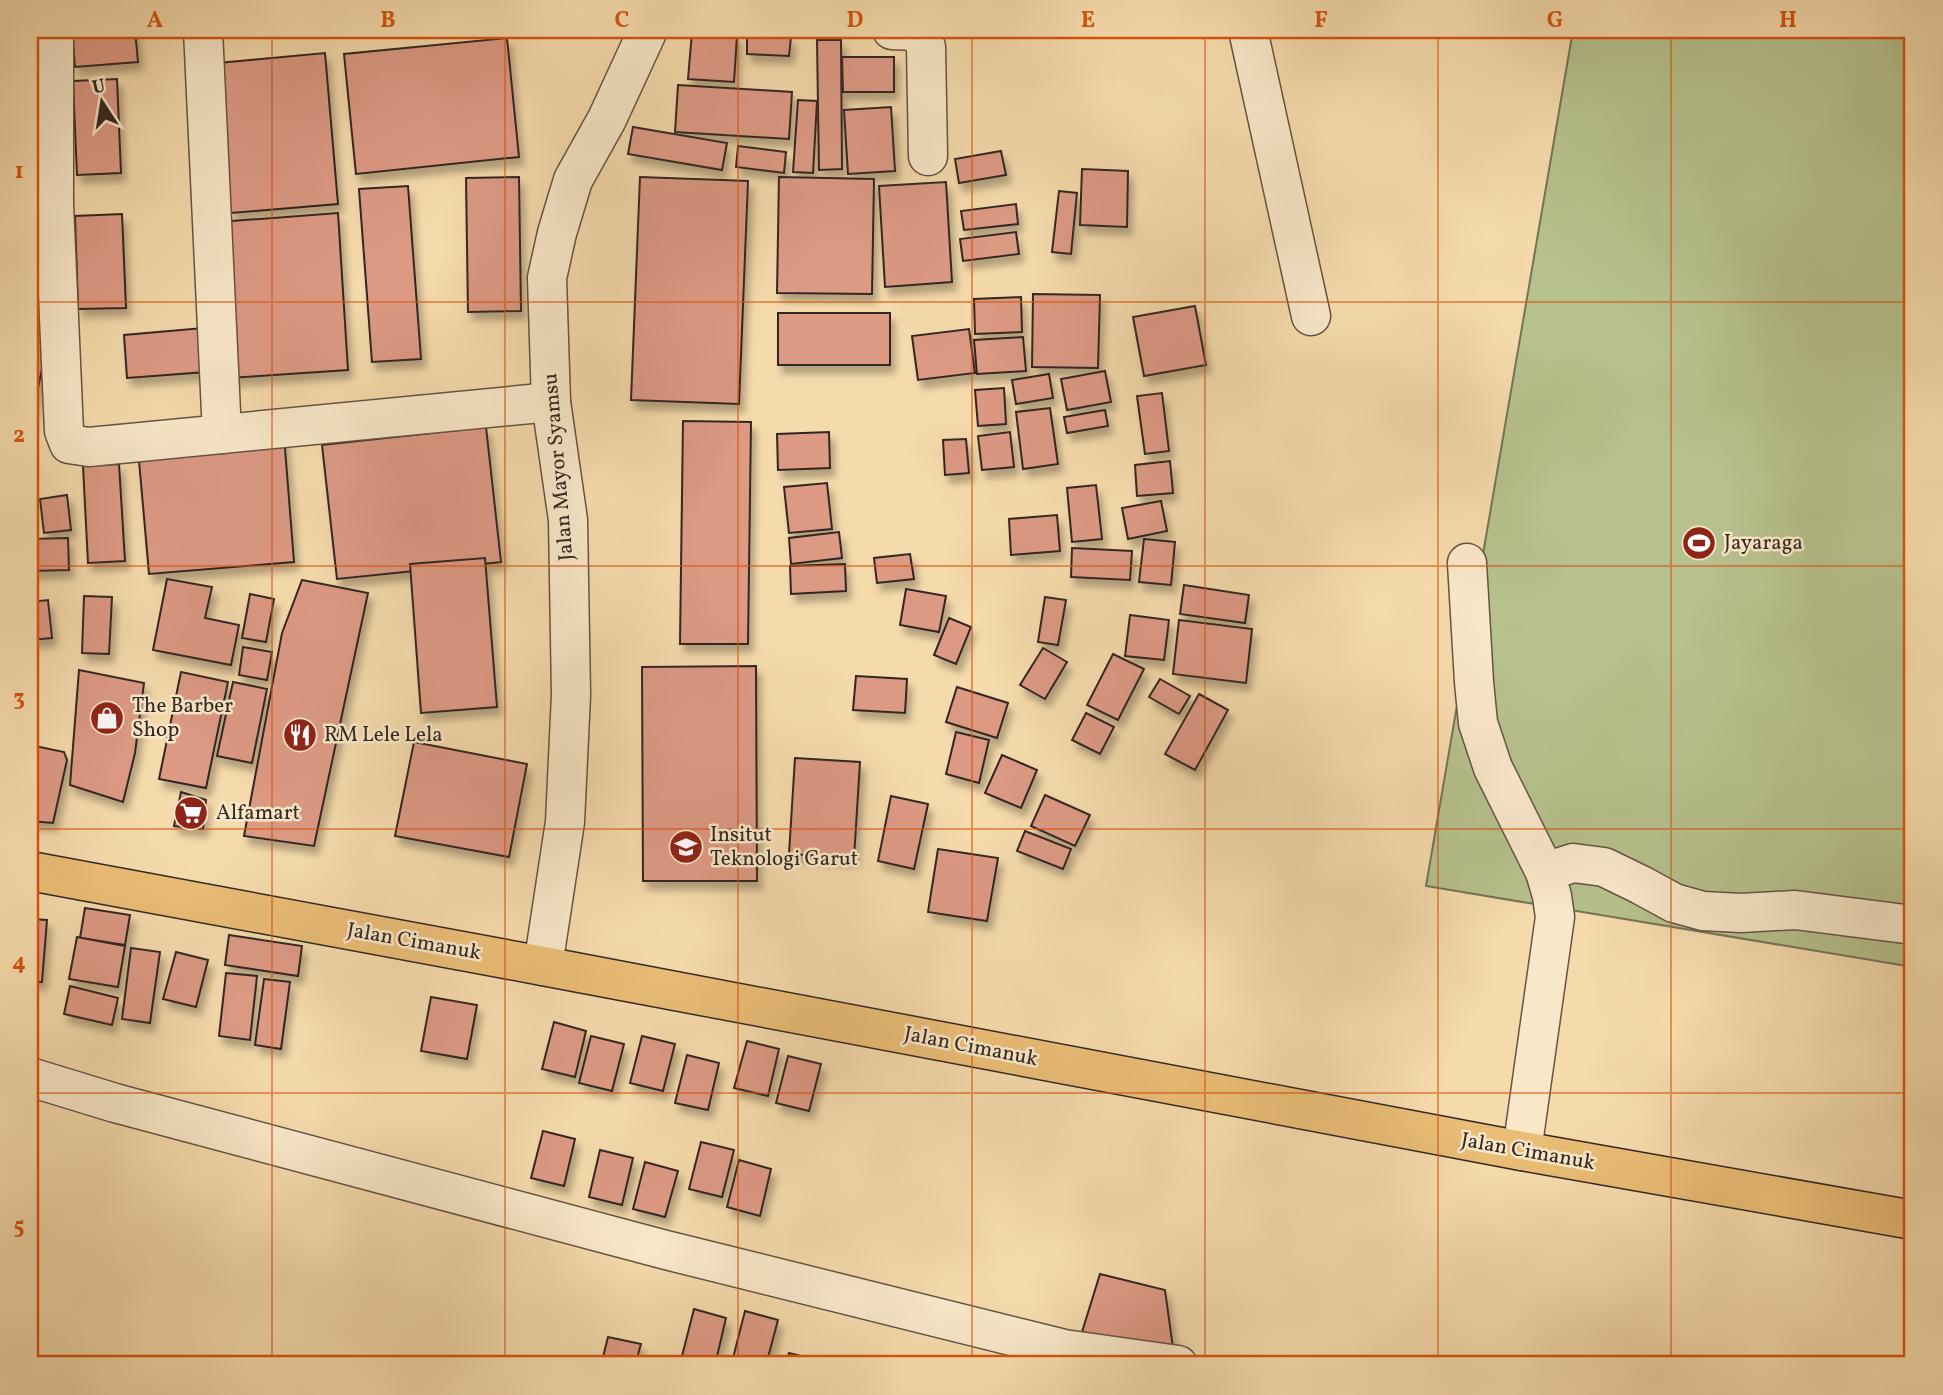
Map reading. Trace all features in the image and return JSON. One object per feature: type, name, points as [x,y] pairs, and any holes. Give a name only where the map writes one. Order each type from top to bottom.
[{"type":"main road","name":"Jalan Cimanuk","points":[[30,871],[1522,1152],[1913,1220]]},
{"type":"street","points":[[54,30],[42,205],[64,431],[69,444],[89,447],[551,402]]},
{"type":"street","points":[[203,30],[222,434]]},
{"type":"street","name":"Jalan Mayor Syamsu","points":[[543,966],[565,822],[570,695],[568,520],[551,402],[547,278],[556,233],[572,180],[607,119],[648,30]]},
{"type":"street","points":[[891,30],[916,32],[922,37],[926,47],[928,156]]},
{"type":"street","points":[[1248,30],[1311,316]]},
{"type":"street","points":[[1466,563],[1478,723],[1493,768],[1545,872],[1555,917],[1522,1152]]},
{"type":"street","points":[[1545,872],[1573,863],[1604,867],[1674,902],[1703,911],[1741,913],[1795,910],[1913,925]]},
{"type":"street","points":[[30,1077],[115,1103],[1062,1357],[1178,1365]]},
{"type":"green space","name":"Jayaraga","points":[[1573,30],[1913,30],[1913,967],[1426,886]]},
{"type":"building","points":[[72,30],[135,30],[138,62],[75,67]]},
{"type":"building","points":[[692,32],[737,35],[734,82],[688,79]]},
{"type":"building","points":[[747,34],[791,37],[789,56],[747,54]]},
{"type":"building","points":[[507,38],[519,157],[356,174],[344,54]]},
{"type":"building","points":[[817,40],[841,40],[842,169],[819,170]]},
{"type":"building","points":[[325,53],[338,204],[231,213],[218,63]]},
{"type":"building","points":[[842,57],[894,57],[894,92],[843,92]]},
{"type":"building","points":[[117,79],[121,173],[77,175],[73,81]]},
{"type":"building","points":[[678,85],[792,92],[789,139],[675,132]]},
{"type":"building","points":[[798,100],[817,101],[813,173],[793,172]]},
{"type":"building","points":[[891,107],[895,171],[848,174],[844,110]]},
{"type":"building","points":[[633,127],[727,143],[722,170],[628,154]]},
{"type":"building","points":[[738,146],[786,152],[784,173],[736,167]]},
{"type":"building","points":[[1001,151],[1006,175],[959,183],[955,159]]},
{"type":"building","points":[[1082,169],[1128,171],[1127,227],[1080,225]]},
{"type":"building","points":[[519,177],[521,311],[468,312],[466,178]]},
{"type":"building","points":[[640,177],[748,181],[739,404],[631,400]]},
{"type":"building","points":[[779,177],[874,179],[872,294],[777,293]]},
{"type":"building","points":[[946,182],[952,282],[885,287],[879,186]]},
{"type":"building","points":[[408,186],[421,359],[372,362],[359,189]]},
{"type":"building","points":[[1059,191],[1077,193],[1071,254],[1052,252]]},
{"type":"building","points":[[1016,204],[1018,224],[964,230],[961,211]]},
{"type":"building","points":[[338,213],[348,370],[229,378],[219,222]]},
{"type":"building","points":[[122,214],[126,308],[78,309],[75,216]]},
{"type":"building","points":[[30,225],[46,229],[43,247],[30,244]]},
{"type":"building","points":[[1016,232],[1019,254],[963,261],[960,239]]},
{"type":"building","points":[[1033,294],[1100,295],[1098,368],[1032,367]]},
{"type":"building","points":[[1021,297],[1022,332],[975,334],[974,299]]},
{"type":"building","points":[[1195,306],[1206,365],[1144,376],[1133,317]]},
{"type":"building","points":[[30,307],[54,312],[30,426]]},
{"type":"building","points":[[778,313],[890,313],[890,365],[778,365]]},
{"type":"building","points":[[203,328],[206,372],[127,378],[124,335]]},
{"type":"building","points":[[969,329],[975,373],[918,380],[912,336]]},
{"type":"building","points":[[1023,337],[1026,371],[977,374],[974,340]]},
{"type":"building","points":[[1105,371],[1111,402],[1067,410],[1061,379]]},
{"type":"building","points":[[1049,374],[1053,398],[1016,404],[1012,380]]},
{"type":"building","points":[[1004,388],[1006,424],[978,426],[975,390]]},
{"type":"building","points":[[1162,393],[1169,451],[1145,454],[1137,396]]},
{"type":"building","points":[[1050,408],[1058,464],[1023,469],[1016,412]]},
{"type":"building","points":[[1105,410],[1108,426],[1067,433],[1064,417]]},
{"type":"building","points":[[683,421],[751,422],[748,644],[680,644]]},
{"type":"building","points":[[486,427],[501,562],[337,579],[322,445]]},
{"type":"building","points":[[829,432],[830,468],[778,470],[777,434]]},
{"type":"building","points":[[1010,432],[1014,467],[982,470],[978,436]]},
{"type":"building","points":[[284,436],[294,562],[149,574],[138,449]]},
{"type":"building","points":[[966,439],[969,473],[945,475],[943,440]]},
{"type":"building","points":[[1170,461],[1173,493],[1137,496],[1135,465]]},
{"type":"building","points":[[119,464],[125,561],[88,563],[83,466]]},
{"type":"building","points":[[827,483],[832,529],[789,533],[784,487]]},
{"type":"building","points":[[1096,485],[1102,539],[1072,542],[1067,488]]},
{"type":"building","points":[[67,495],[71,530],[44,533],[40,499]]},
{"type":"building","points":[[1161,501],[1167,531],[1128,539],[1122,508]]},
{"type":"building","points":[[1057,515],[1060,551],[1011,555],[1009,519]]},
{"type":"building","points":[[839,532],[842,558],[791,564],[789,538]]},
{"type":"building","points":[[68,538],[69,570],[30,571],[30,539]]},
{"type":"building","points":[[1144,539],[1175,542],[1171,585],[1139,582]]},
{"type":"building","points":[[1072,548],[1132,551],[1130,580],[1071,577]]},
{"type":"building","points":[[910,554],[914,579],[877,583],[874,558]]},
{"type":"building","points":[[485,558],[497,707],[421,713],[410,564]]},
{"type":"building","points":[[845,564],[846,591],[791,594],[790,566]]},
{"type":"building","points":[[167,579],[212,587],[205,618],[239,625],[231,665],[153,650]]},
{"type":"building","name":"RM Lele Lela","points":[[302,580],[368,593],[314,846],[244,836],[282,633]]},
{"type":"building","points":[[1184,585],[1249,595],[1245,623],[1180,614]]},
{"type":"building","points":[[906,589],[946,596],[939,632],[900,625]]},
{"type":"building","points":[[250,594],[274,599],[266,642],[242,638]]},
{"type":"building","points":[[84,596],[112,597],[109,654],[82,653]]},
{"type":"building","points":[[1045,597],[1066,600],[1058,645],[1038,642]]},
{"type":"building","points":[[48,600],[52,638],[30,640],[30,602]]},
{"type":"building","points":[[1130,615],[1169,620],[1164,660],[1125,656]]},
{"type":"building","points":[[949,618],[971,627],[956,664],[934,655]]},
{"type":"building","points":[[1179,620],[1252,629],[1246,683],[1173,674]]},
{"type":"building","points":[[243,647],[272,652],[267,680],[239,675]]},
{"type":"building","points":[[1043,648],[1067,662],[1045,699],[1020,685]]},
{"type":"building","points":[[1113,654],[1144,669],[1118,720],[1087,705]]},
{"type":"building","points":[[756,666],[757,881],[643,881],[642,667]]},
{"type":"building","name":"The Barber Shop","points":[[79,670],[144,683],[135,753],[123,802],[70,785]]},
{"type":"building","points":[[181,672],[228,682],[206,788],[159,779]]},
{"type":"building","points":[[856,676],[907,679],[905,713],[853,710]]},
{"type":"building","points":[[1160,679],[1190,696],[1179,714],[1149,697]]},
{"type":"building","points":[[233,682],[267,689],[252,763],[217,756]]},
{"type":"building","points":[[957,687],[1008,703],[997,738],[946,722]]},
{"type":"building","points":[[1199,694],[1228,710],[1195,770],[1165,754]]},
{"type":"building","points":[[1086,713],[1114,727],[1100,754],[1072,740]]},
{"type":"building","points":[[956,732],[989,740],[979,783],[946,774]]},
{"type":"building","points":[[414,742],[527,764],[509,857],[395,836]]},
{"type":"building","points":[[30,745],[64,752],[67,760],[53,823],[30,821]]},
{"type":"building","points":[[1002,755],[1037,770],[1021,808],[985,793]]},
{"type":"building","points":[[795,758],[860,762],[854,858],[789,854]]},
{"type":"building","name":"Alfamart","points":[[181,792],[206,800],[203,829],[174,826]]},
{"type":"building","points":[[1045,795],[1090,815],[1075,846],[1031,826]]},
{"type":"building","points":[[891,796],[928,804],[914,869],[878,861]]},
{"type":"building","points":[[1025,831],[1071,849],[1063,869],[1017,851]]},
{"type":"building","points":[[938,849],[998,858],[987,921],[928,912]]},
{"type":"building","points":[[85,908],[130,915],[125,945],[80,938]]},
{"type":"building","points":[[30,919],[47,920],[42,982],[30,982]]},
{"type":"building","points":[[229,935],[302,946],[298,976],[225,965]]},
{"type":"building","points":[[77,937],[125,946],[118,987],[69,979]]},
{"type":"building","points":[[131,948],[160,952],[150,1023],[122,1019]]},
{"type":"building","points":[[176,952],[208,960],[196,1007],[163,999]]},
{"type":"building","points":[[226,973],[257,976],[250,1040],[219,1036]]},
{"type":"building","points":[[264,979],[290,982],[281,1049],[255,1045]]},
{"type":"building","points":[[70,986],[118,998],[112,1025],[64,1014]]},
{"type":"building","points":[[431,997],[477,1005],[467,1059],[421,1051]]},
{"type":"building","points":[[554,1022],[586,1031],[575,1077],[542,1069]]},
{"type":"building","points":[[591,1036],[624,1044],[612,1091],[579,1083]]},
{"type":"building","points":[[642,1036],[675,1044],[663,1091],[630,1083]]},
{"type":"building","points":[[747,1041],[779,1049],[768,1096],[734,1088]]},
{"type":"building","points":[[687,1055],[719,1063],[708,1110],[675,1103]]},
{"type":"building","points":[[788,1056],[821,1064],[809,1111],[776,1103]]},
{"type":"building","points":[[543,1131],[575,1139],[564,1186],[531,1178]]},
{"type":"building","points":[[701,1142],[734,1150],[722,1197],[689,1189]]},
{"type":"building","points":[[600,1150],[633,1158],[622,1205],[589,1197]]},
{"type":"building","points":[[739,1160],[771,1169],[760,1216],[727,1207]]},
{"type":"building","points":[[645,1162],[678,1171],[665,1217],[633,1209]]},
{"type":"building","points":[[1100,1274],[1165,1290],[1173,1348],[1082,1332]]},
{"type":"building","points":[[694,1309],[726,1318],[715,1365],[682,1356]]},
{"type":"building","points":[[745,1311],[778,1320],[766,1365],[733,1358]]},
{"type":"building","points":[[608,1337],[641,1344],[635,1365],[601,1365]]},
{"type":"building","points":[[789,1353],[821,1361],[820,1365],[786,1365]]},
{"type":"place","name":"Jayaraga","points":[[1699,543]]},
{"type":"place","name":"The Barber Shop","points":[[107,718]]},
{"type":"place","name":"RM Lele Lela","points":[[300,735]]},
{"type":"place","name":"Alfamart","points":[[191,813]]},
{"type":"place","name":"Insitut Teknologi Garut","points":[[686,847]]}]
